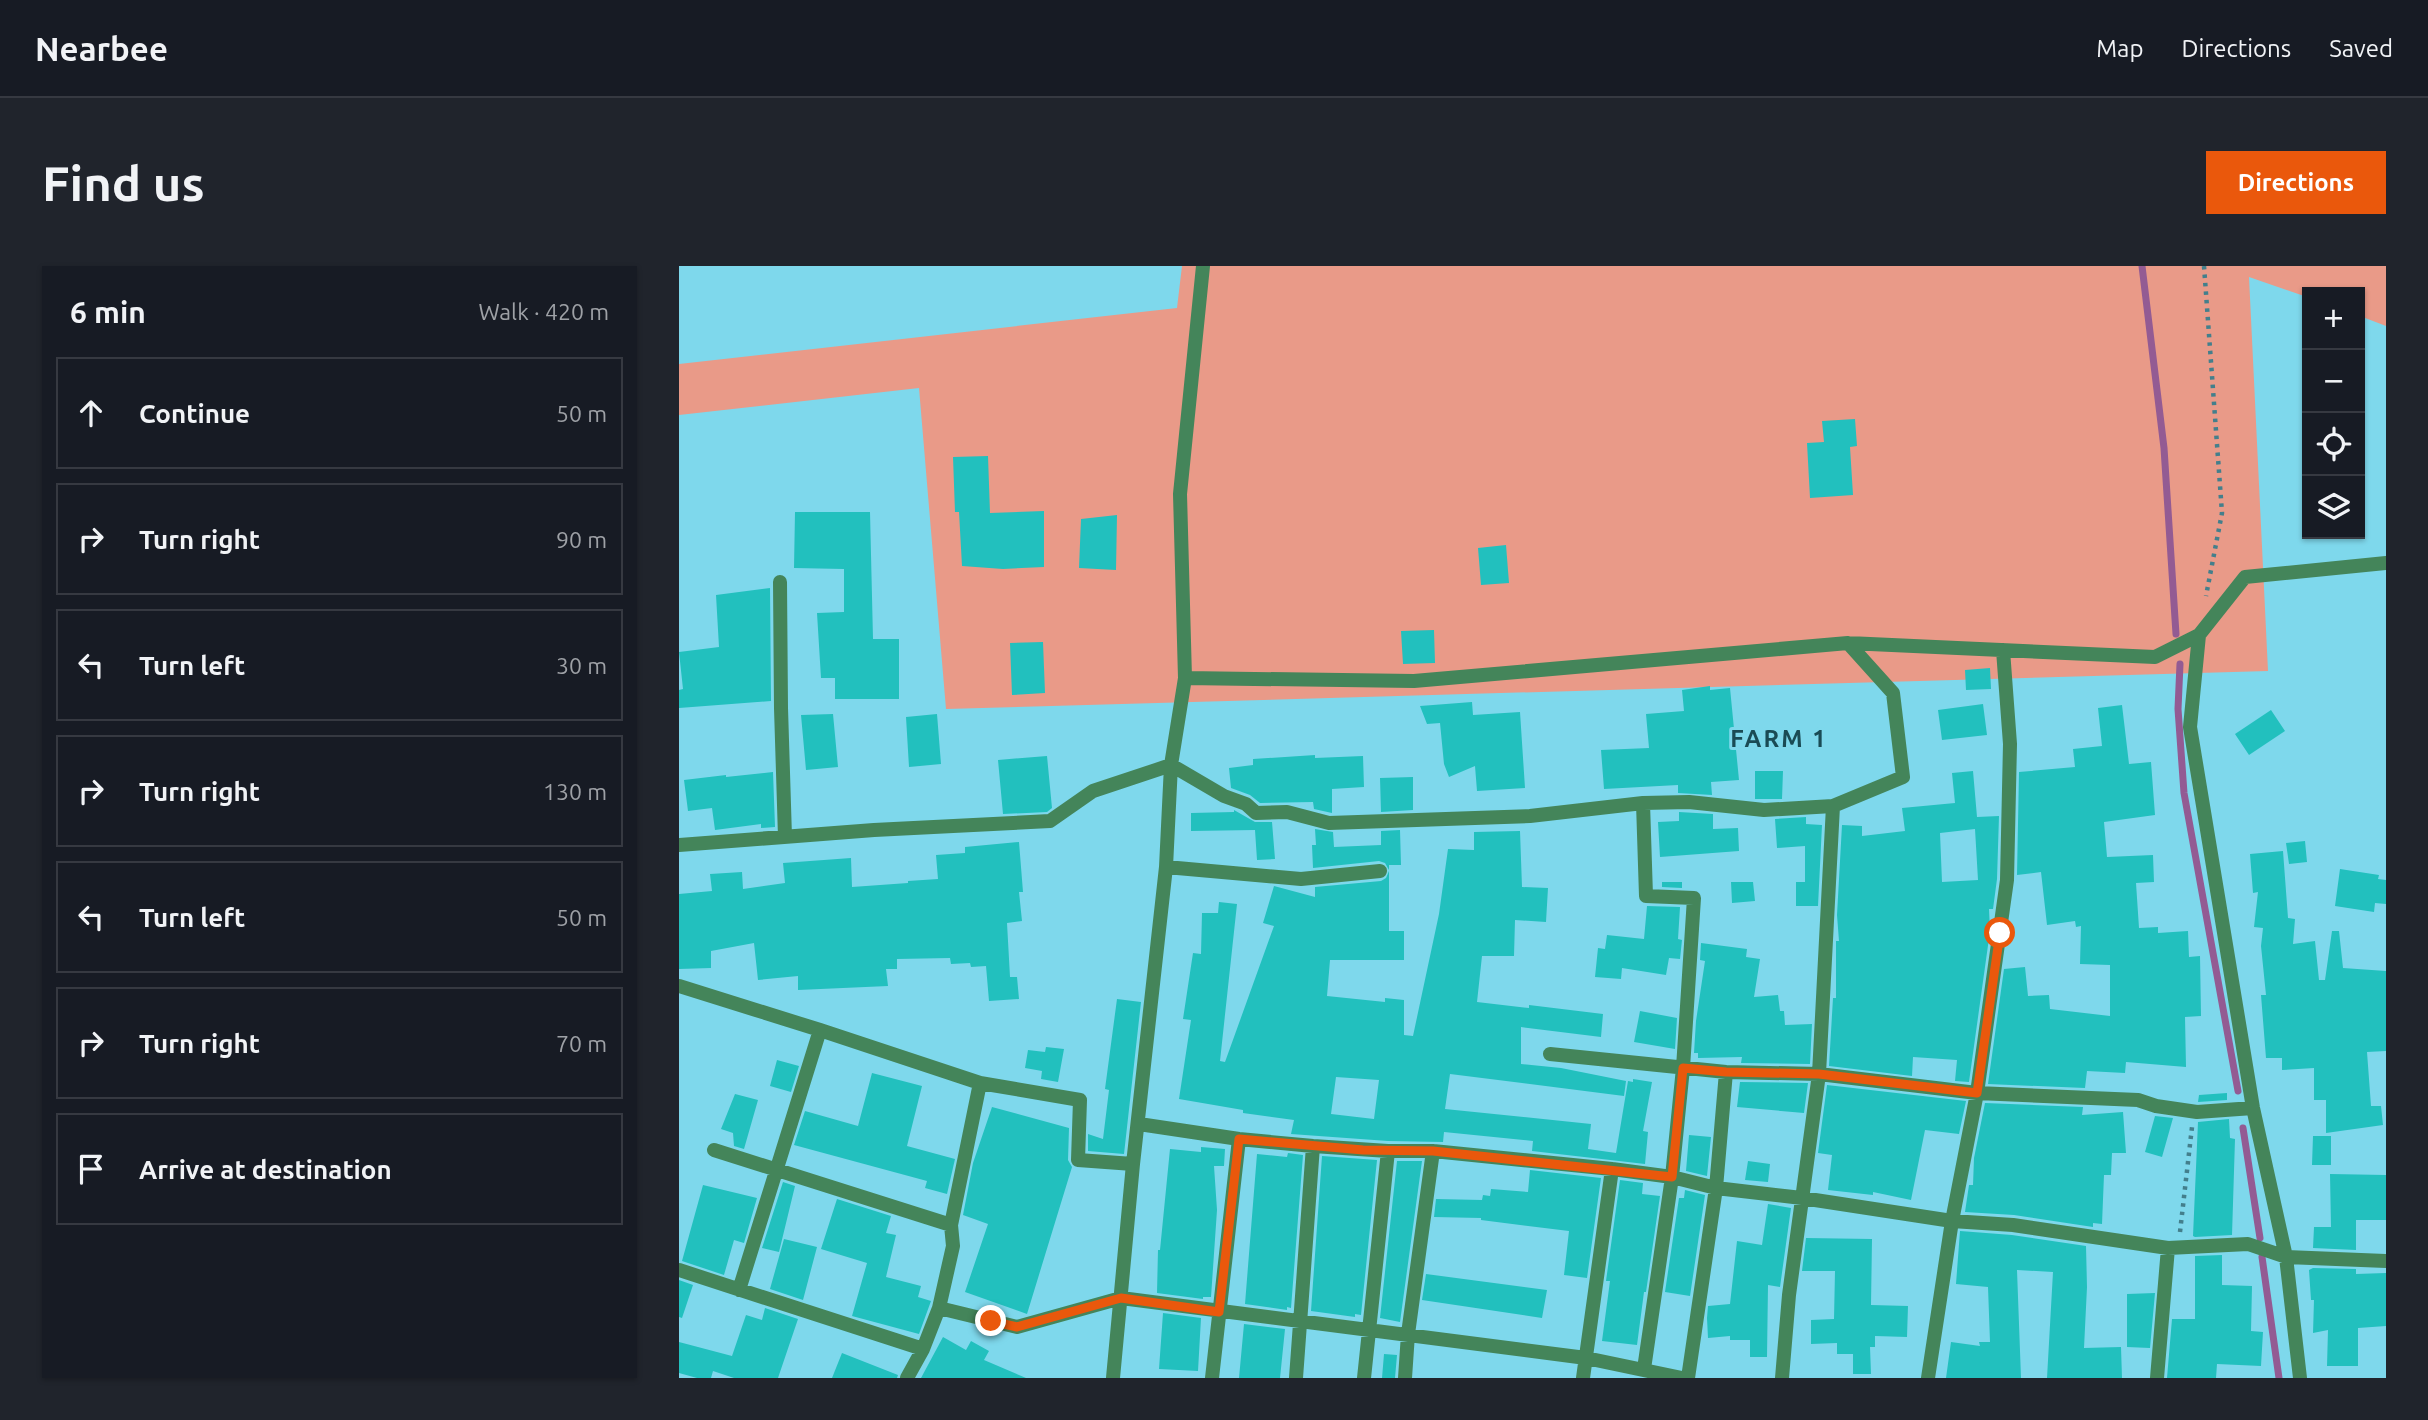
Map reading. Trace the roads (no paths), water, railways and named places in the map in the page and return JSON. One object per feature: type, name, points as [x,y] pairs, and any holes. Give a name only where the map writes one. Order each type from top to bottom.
[{"type":"street","points":[[1113,1378],[1133,1164],[1166,867],[1171,765],[1185,678],[1179,494],[1203,266]]},
{"type":"street","points":[[1185,678],[1414,681],[1848,643],[2155,657],[2199,635],[2245,577],[2386,563]]},
{"type":"street","points":[[781,582],[785,837]]},
{"type":"street","points":[[2199,635],[2190,727],[2253,1108],[2286,1257],[2300,1378]]},
{"type":"street","points":[[679,845],[874,830],[1050,821],[1093,792],[1171,765],[1224,796],[1246,804],[1256,813],[1287,812],[1329,823],[1530,816],[1643,803],[1689,802],[1764,810],[1833,806],[1903,776],[1893,693],[1848,643]]},
{"type":"street","points":[[1928,1378],[1952,1221],[1977,1093],[2007,880],[2010,744],[2003,650]]},
{"type":"street","points":[[1643,803],[1646,896],[1694,898],[1683,1068],[1672,1177],[1644,1369]]},
{"type":"street","points":[[1782,1378],[1789,1295],[1819,1074],[1833,806]]},
{"type":"street","points":[[1166,867],[1301,879],[1380,872]]},
{"type":"street","points":[[679,986],[980,1083],[1080,1100],[1078,1160],[1133,1164]]},
{"type":"street","points":[[739,1290],[820,1030]]},
{"type":"street","points":[[1550,1054],[1726,1072],[1819,1074],[1977,1093],[2138,1100],[2156,1106],[2197,1112],[2253,1108]]},
{"type":"street","points":[[1688,1378],[1716,1188],[1726,1072]]},
{"type":"street","points":[[907,1378],[923,1349],[939,1308],[953,1246],[951,1225],[980,1083]]},
{"type":"street","points":[[1139,1124],[1239,1139],[1388,1151],[1433,1151],[1612,1169],[1672,1177],[1716,1188],[1952,1221],[2013,1225],[2168,1248],[2248,1244],[2286,1257],[2386,1261]]},
{"type":"street","points":[[1212,1378],[1239,1139]]},
{"type":"street","points":[[1296,1378],[1313,1146]]},
{"type":"street","points":[[715,1150],[951,1225]]},
{"type":"street","points":[[1364,1378],[1388,1151]]},
{"type":"street","points":[[1405,1378],[1408,1334],[1433,1151]]},
{"type":"street","points":[[1584,1378],[1612,1169]]},
{"type":"street","points":[[2157,1378],[2168,1248]]},
{"type":"street","points":[[679,1270],[923,1349]]},
{"type":"street","points":[[939,1308],[1017,1327],[1121,1298],[1586,1358],[1682,1378]]},
{"type":"waterway","points":[[2142,266],[2164,448],[2176,634]]},
{"type":"waterway","points":[[2180,664],[2178,709],[2184,793],[2238,1091]]},
{"type":"waterway","points":[[2243,1128],[2260,1238]]},
{"type":"waterway","points":[[2262,1257],[2279,1378]]},
{"type":"district","name":"FARM 1","points":[[1779,738]]}]
